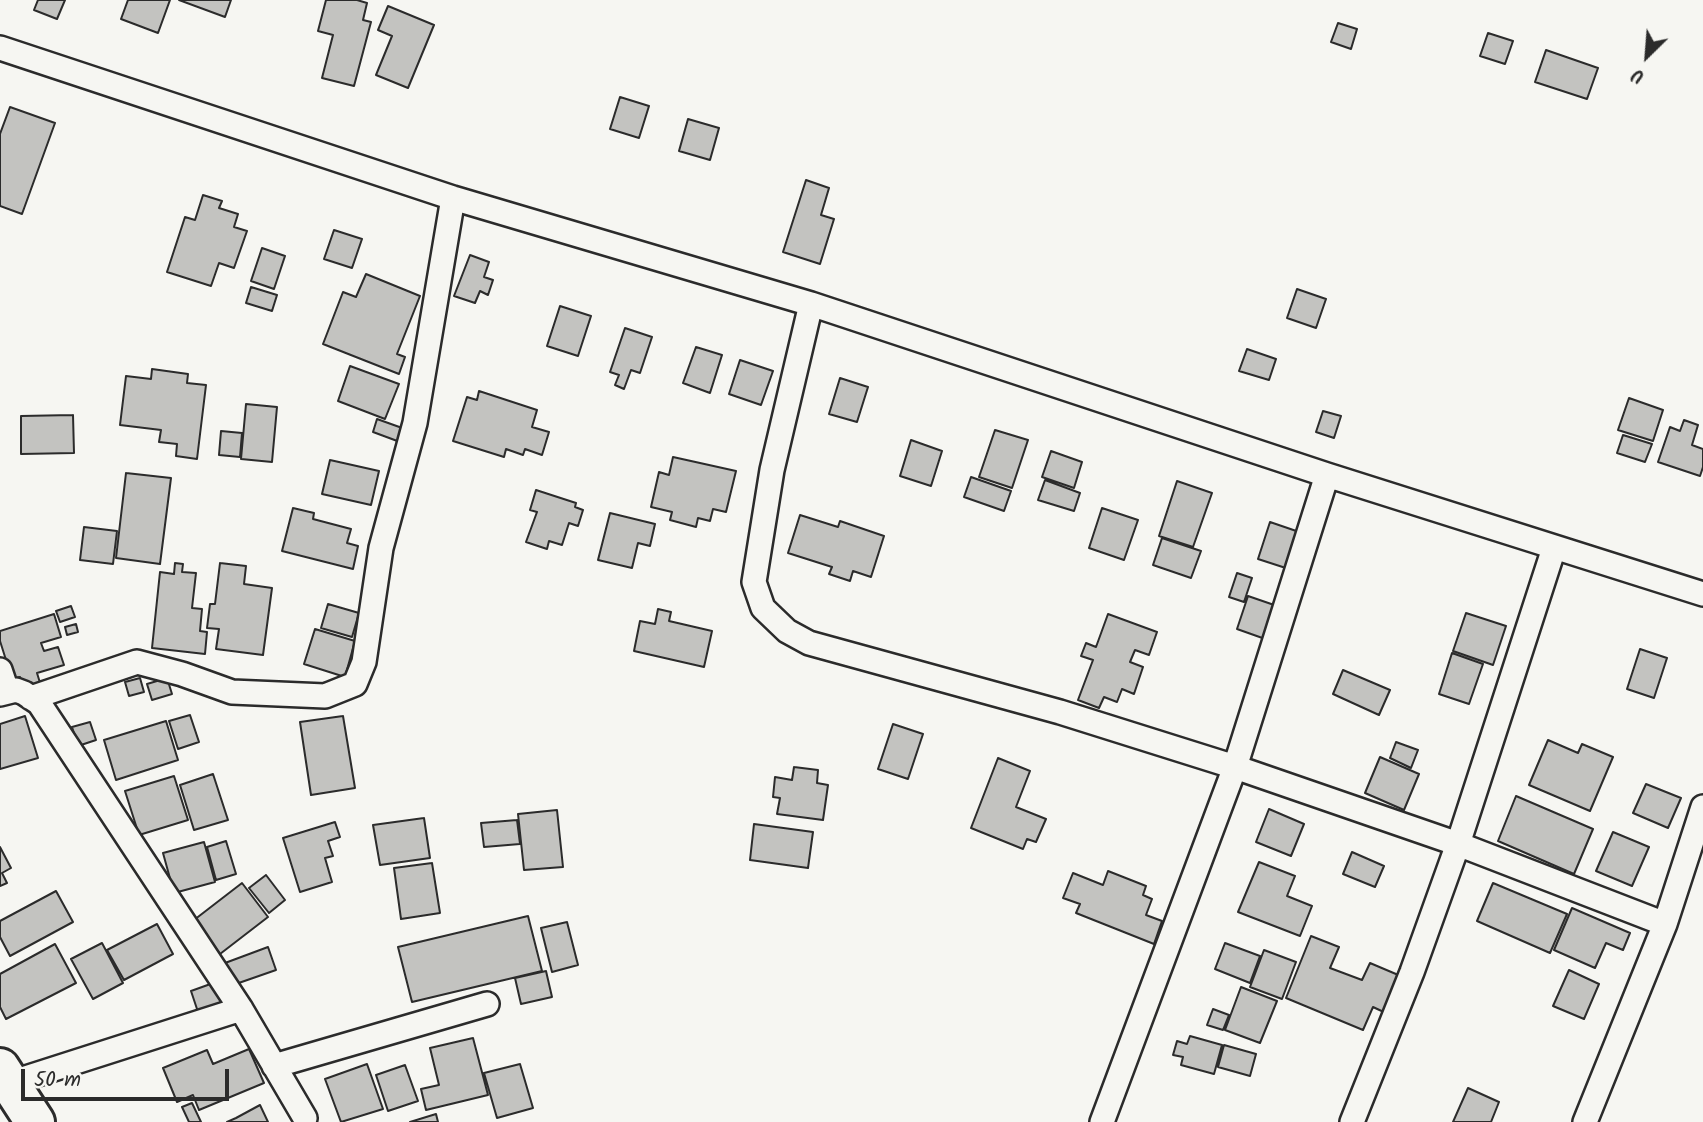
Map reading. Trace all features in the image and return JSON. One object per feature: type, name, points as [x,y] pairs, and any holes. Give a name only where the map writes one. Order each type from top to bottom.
[{"type":"highway","points":[[5,1076],[35,1122]]},
{"type":"street","points":[[0,48],[453,198],[811,304],[1327,475],[1703,594]]},
{"type":"street","points":[[31,698],[136,662],[232,691],[325,696],[355,684],[364,662],[382,548],[415,423],[453,198]]},
{"type":"street","points":[[811,304],[772,470],[754,582],[763,608],[772,620],[787,631],[809,643],[1060,712],[1235,767],[1458,844],[1665,924]]},
{"type":"street","points":[[1102,1122],[1235,767],[1327,475]]},
{"type":"street","points":[[1352,1122],[1412,972],[1458,844],[1554,548]]},
{"type":"street","points":[[2,685],[39,703],[241,1009],[304,1118]]},
{"type":"street","points":[[1585,1122],[1665,924],[1703,807]]},
{"type":"street","points":[[274,1066],[487,1004]]},
{"type":"street","points":[[5,1076],[241,1009]]},
{"type":"building","points":[[38,0],[65,0],[57,19],[34,10]]},
{"type":"building","points":[[128,0],[170,0],[158,33],[121,19]]},
{"type":"building","points":[[179,0],[231,0],[225,17]]},
{"type":"building","points":[[326,0],[357,0],[367,3],[363,20],[371,22],[354,86],[322,78],[333,35],[318,31]]},
{"type":"building","points":[[388,6],[434,25],[408,88],[376,75],[392,36],[378,30]]},
{"type":"building","points":[[1338,23],[1357,29],[1351,49],[1331,42]]},
{"type":"building","points":[[1488,33],[1513,41],[1505,64],[1480,56]]},
{"type":"building","points":[[1546,50],[1598,68],[1587,99],[1535,82]]},
{"type":"building","points":[[620,97],[649,106],[639,138],[610,129]]},
{"type":"building","points":[[10,107],[55,123],[22,214],[0,206],[0,134]]},
{"type":"building","points":[[688,119],[719,128],[710,160],[679,151]]},
{"type":"building","points":[[806,180],[829,188],[821,215],[834,219],[820,264],[783,252]]},
{"type":"building","points":[[203,195],[222,201],[219,208],[238,214],[234,227],[247,231],[234,268],[219,263],[211,286],[167,272],[185,217],[195,220]]},
{"type":"building","points":[[334,230],[362,239],[352,268],[324,259]]},
{"type":"building","points":[[262,248],[285,256],[274,289],[251,281]]},
{"type":"building","points":[[470,255],[489,262],[484,277],[493,280],[488,295],[480,291],[475,303],[454,296]]},
{"type":"building","points":[[366,274],[420,296],[397,354],[405,357],[399,374],[323,344],[343,292],[356,297]]},
{"type":"building","points":[[251,287],[277,295],[272,311],[246,303]]},
{"type":"building","points":[[1297,289],[1326,299],[1316,328],[1287,318]]},
{"type":"building","points":[[560,306],[591,316],[578,356],[547,346]]},
{"type":"building","points":[[625,328],[652,337],[640,373],[631,370],[624,389],[615,385],[619,375],[610,372]]},
{"type":"building","points":[[696,347],[722,355],[710,393],[683,383]]},
{"type":"building","points":[[1247,349],[1276,359],[1269,380],[1239,371]]},
{"type":"building","points":[[740,360],[773,371],[761,405],[729,394]]},
{"type":"building","points":[[350,366],[399,384],[385,419],[338,401]]},
{"type":"building","points":[[152,369],[188,374],[187,383],[206,385],[197,459],[176,456],[177,444],[159,442],[161,430],[120,425],[126,376],[151,379]]},
{"type":"building","points":[[840,378],[868,387],[857,422],[829,414]]},
{"type":"building","points":[[479,391],[537,410],[532,427],[549,432],[542,455],[525,449],[523,455],[506,449],[504,457],[453,441],[467,397],[477,400]]},
{"type":"building","points":[[1629,398],[1663,410],[1653,441],[1618,430]]},
{"type":"building","points":[[246,404],[277,407],[272,462],[241,459]]},
{"type":"building","points":[[1323,411],[1341,416],[1334,438],[1316,432]]},
{"type":"building","points":[[73,415],[74,453],[21,454],[21,416]]},
{"type":"building","points":[[377,419],[405,429],[400,442],[373,432]]},
{"type":"building","points":[[1684,420],[1698,425],[1692,445],[1703,449],[1700,476],[1658,462],[1670,427],[1680,431]]},
{"type":"building","points":[[995,430],[1028,440],[1012,488],[979,477]]},
{"type":"building","points":[[221,431],[242,433],[240,457],[219,455]]},
{"type":"building","points":[[1623,435],[1652,444],[1645,462],[1617,453]]},
{"type":"building","points":[[911,440],[942,451],[931,486],[900,476]]},
{"type":"building","points":[[1051,451],[1082,462],[1074,488],[1042,477]]},
{"type":"building","points":[[673,457],[736,471],[726,512],[713,509],[710,521],[698,518],[696,527],[670,520],[672,512],[651,507],[659,472],[669,475]]},
{"type":"building","points":[[330,460],[379,471],[371,505],[322,494]]},
{"type":"building","points":[[126,473],[171,478],[160,564],[116,558]]},
{"type":"building","points":[[971,477],[1011,491],[1004,511],[964,497]]},
{"type":"building","points":[[1045,480],[1080,493],[1074,511],[1038,500]]},
{"type":"building","points":[[1177,481],[1212,493],[1193,547],[1159,536]]},
{"type":"building","points":[[536,490],[576,503],[575,507],[583,510],[578,526],[569,523],[562,545],[549,541],[547,549],[526,542],[537,512],[530,510]]},
{"type":"building","points":[[293,508],[314,513],[313,519],[351,529],[347,543],[358,546],[353,569],[282,551]]},
{"type":"building","points":[[1102,508],[1138,520],[1124,560],[1089,548]]},
{"type":"building","points":[[610,513],[655,524],[650,546],[638,543],[632,568],[598,560]]},
{"type":"building","points":[[800,515],[838,527],[840,521],[884,536],[871,577],[853,571],[850,581],[829,574],[832,567],[788,553]]},
{"type":"building","points":[[1270,522],[1308,535],[1295,571],[1258,559]]},
{"type":"building","points":[[84,527],[117,531],[113,564],[80,560]]},
{"type":"building","points":[[1162,538],[1201,551],[1191,578],[1153,565]]},
{"type":"building","points":[[175,563],[183,564],[182,572],[196,573],[192,608],[202,609],[200,631],[207,632],[205,654],[152,648],[160,572],[174,574]]},
{"type":"building","points":[[220,563],[246,566],[244,584],[272,588],[263,655],[216,649],[219,629],[207,628],[210,604],[215,604]]},
{"type":"building","points":[[1237,573],[1252,578],[1244,602],[1229,597]]},
{"type":"building","points":[[1248,596],[1280,607],[1268,640],[1237,629]]},
{"type":"building","points":[[328,604],[359,613],[352,637],[321,628]]},
{"type":"building","points":[[71,606],[75,617],[60,622],[56,611]]},
{"type":"building","points":[[658,609],[671,612],[669,621],[712,631],[704,667],[634,651],[640,621],[655,624]]},
{"type":"building","points":[[1466,613],[1506,626],[1493,665],[1453,651]]},
{"type":"building","points":[[54,614],[61,637],[41,643],[44,651],[58,647],[64,665],[37,673],[41,686],[24,691],[20,677],[12,679],[0,641],[0,631]]},
{"type":"building","points":[[1108,614],[1157,632],[1149,655],[1135,650],[1130,662],[1143,667],[1134,694],[1122,689],[1117,702],[1104,697],[1099,708],[1078,700],[1093,660],[1081,656],[1086,643],[1096,647]]},
{"type":"building","points":[[76,624],[78,632],[67,635],[65,627]]},
{"type":"building","points":[[315,629],[355,641],[345,677],[304,664]]},
{"type":"building","points":[[1640,649],[1667,658],[1654,698],[1627,689]]},
{"type":"building","points":[[1452,653],[1483,664],[1469,704],[1439,694]]},
{"type":"building","points":[[1343,670],[1390,690],[1379,715],[1333,694]]},
{"type":"building","points":[[140,678],[144,692],[129,696],[125,682]]},
{"type":"building","points":[[167,678],[172,694],[152,700],[147,684]]},
{"type":"building","points":[[190,715],[199,742],[178,749],[169,721]]},
{"type":"building","points":[[25,716],[38,758],[0,769],[0,724]]},
{"type":"building","points":[[343,716],[355,788],[311,795],[300,722]]},
{"type":"building","points":[[166,721],[178,760],[116,780],[104,740]]},
{"type":"building","points":[[90,722],[96,740],[78,746],[72,727]]},
{"type":"building","points":[[893,724],[923,734],[908,779],[878,769]]},
{"type":"building","points":[[1548,740],[1578,753],[1582,744],[1613,757],[1590,811],[1529,785]]},
{"type":"building","points":[[1396,742],[1418,750],[1411,768],[1390,758]]},
{"type":"building","points":[[1380,757],[1419,774],[1404,810],[1365,793]]},
{"type":"building","points":[[998,758],[1030,771],[1016,807],[1046,819],[1036,842],[1027,839],[1023,849],[971,828]]},
{"type":"building","points":[[794,767],[818,770],[817,783],[828,785],[823,820],[777,814],[780,798],[773,797],[775,777],[792,780]]},
{"type":"building","points":[[213,774],[228,820],[194,830],[180,785]]},
{"type":"building","points":[[174,776],[188,820],[139,835],[125,791]]},
{"type":"building","points":[[1646,784],[1681,798],[1668,828],[1633,813]]},
{"type":"building","points":[[1516,796],[1593,829],[1574,874],[1498,841]]},
{"type":"building","points":[[1269,809],[1304,824],[1291,856],[1256,842]]},
{"type":"building","points":[[557,810],[563,867],[524,870],[518,814]]},
{"type":"building","points":[[424,818],[430,858],[380,865],[373,825]]},
{"type":"building","points":[[517,820],[520,844],[484,847],[481,823]]},
{"type":"building","points":[[335,822],[340,837],[328,841],[333,856],[325,858],[332,882],[300,892],[283,838]]},
{"type":"building","points":[[754,824],[813,832],[808,868],[750,860]]},
{"type":"building","points":[[1613,832],[1649,847],[1632,886],[1596,871]]},
{"type":"building","points":[[226,841],[236,874],[216,880],[207,847]]},
{"type":"building","points":[[204,842],[215,882],[174,893],[163,853]]},
{"type":"building","points":[[0,847],[11,868],[2,873],[7,883],[0,886]]},
{"type":"building","points":[[1352,852],[1384,866],[1375,887],[1343,874]]},
{"type":"building","points":[[1259,862],[1295,876],[1287,896],[1312,906],[1300,936],[1238,912]]},
{"type":"building","points":[[432,863],[440,913],[401,919],[394,868]]},
{"type":"building","points":[[1108,871],[1146,886],[1143,895],[1152,899],[1146,915],[1162,921],[1154,944],[1076,913],[1080,904],[1063,898],[1073,873],[1103,885]]},
{"type":"building","points":[[266,875],[285,900],[269,913],[249,888]]},
{"type":"building","points":[[242,883],[268,917],[220,954],[194,920]]},
{"type":"building","points":[[1493,883],[1567,914],[1550,953],[1477,921]]},
{"type":"building","points":[[56,891],[73,922],[10,956],[0,937],[0,921]]},
{"type":"building","points":[[1572,908],[1630,933],[1623,950],[1606,943],[1595,968],[1554,950]]},
{"type":"building","points":[[528,916],[542,971],[412,1002],[398,947]]},
{"type":"building","points":[[567,922],[578,965],[552,972],[541,928]]},
{"type":"building","points":[[157,924],[173,954],[124,980],[107,950]]},
{"type":"building","points":[[1311,936],[1339,947],[1330,968],[1362,980],[1370,963],[1403,977],[1388,1014],[1373,1007],[1363,1030],[1286,998]]},
{"type":"building","points":[[102,943],[123,983],[93,999],[71,959]]},
{"type":"building","points":[[1225,943],[1260,956],[1250,983],[1215,969]]},
{"type":"building","points":[[55,944],[76,983],[6,1019],[0,1007],[0,974]]},
{"type":"building","points":[[268,947],[276,970],[233,985],[225,963]]},
{"type":"building","points":[[1264,950],[1296,962],[1282,999],[1250,987]]},
{"type":"building","points":[[1569,970],[1599,984],[1584,1019],[1553,1006]]},
{"type":"building","points":[[546,971],[552,997],[521,1004],[515,978]]},
{"type":"building","points":[[216,982],[225,1006],[199,1015],[191,991]]},
{"type":"building","points":[[1241,987],[1277,1001],[1260,1043],[1225,1030]]},
{"type":"building","points":[[1213,1009],[1229,1015],[1223,1030],[1207,1025]]},
{"type":"building","points":[[1190,1036],[1222,1045],[1214,1074],[1181,1065],[1183,1057],[1173,1055],[1177,1041],[1187,1044]]},
{"type":"building","points":[[473,1038],[488,1095],[426,1110],[421,1089],[439,1085],[430,1048]]},
{"type":"building","points":[[1224,1045],[1256,1054],[1250,1076],[1218,1067]]},
{"type":"building","points":[[249,1049],[264,1083],[199,1110],[193,1095],[177,1102],[163,1068],[207,1050],[213,1064]]},
{"type":"building","points":[[367,1064],[383,1109],[341,1122],[325,1079]]},
{"type":"building","points":[[520,1064],[533,1108],[497,1118],[484,1073]]},
{"type":"building","points":[[405,1065],[418,1101],[388,1111],[376,1075]]},
{"type":"building","points":[[1468,1088],[1499,1102],[1491,1122],[1453,1122]]},
{"type":"building","points":[[192,1103],[201,1122],[189,1122],[182,1107]]},
{"type":"building","points":[[260,1105],[268,1122],[227,1122],[236,1118]]},
{"type":"building","points":[[436,1114],[438,1122],[410,1122]]}]
